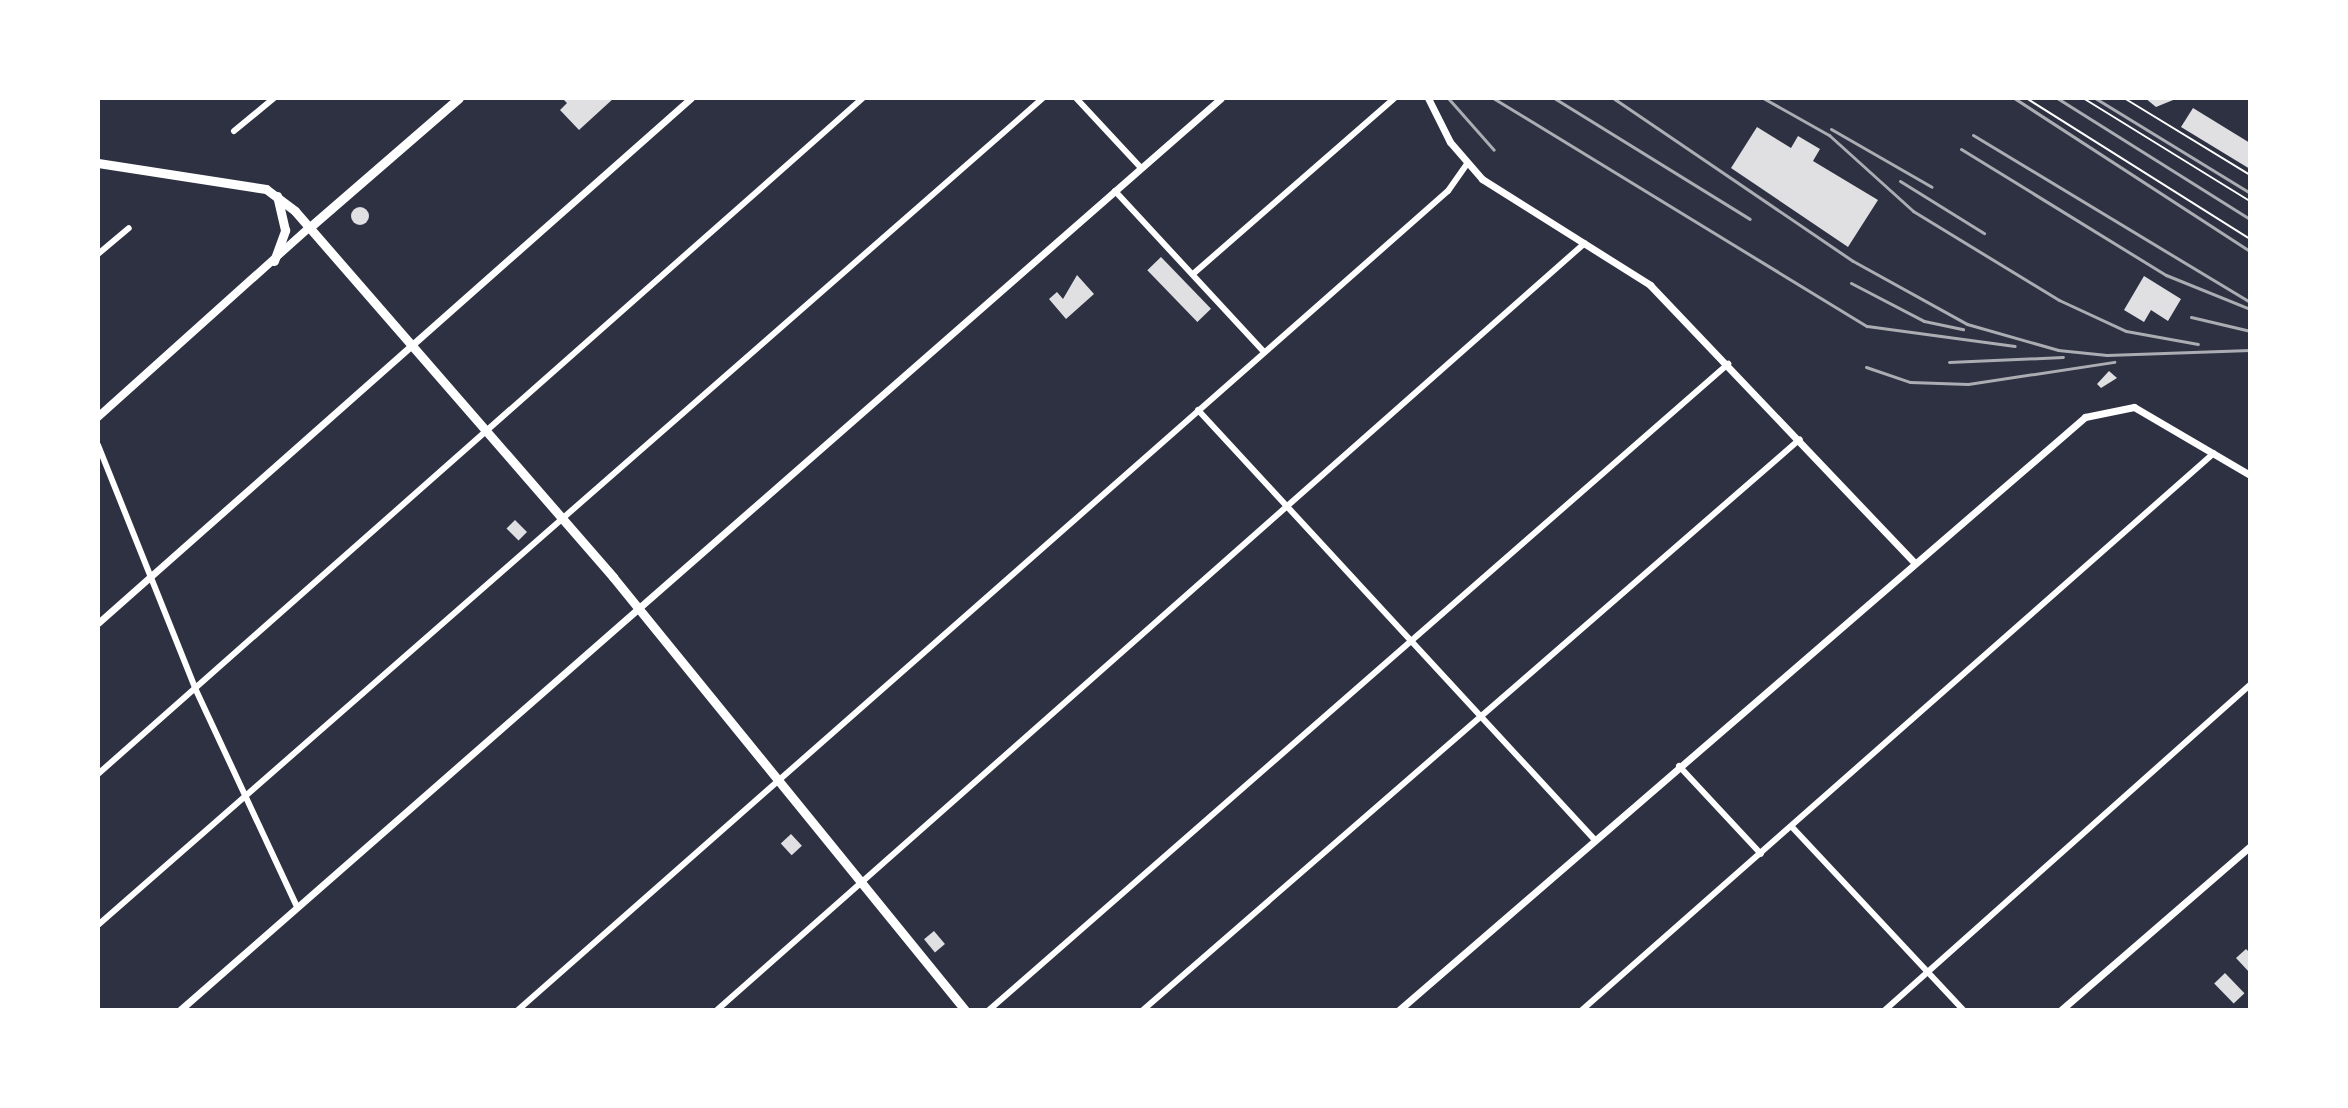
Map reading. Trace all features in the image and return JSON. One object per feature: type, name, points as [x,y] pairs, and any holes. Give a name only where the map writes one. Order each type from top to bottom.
[{"type":"main road","points":[[98,417],[459,98]]},
{"type":"main road","points":[[98,163],[277,196],[310,227],[638,608],[965,1010]]},
{"type":"main road","points":[[274,261],[285,230],[277,196]]},
{"type":"street","points":[[234,131],[274,98]]},
{"type":"street","points":[[98,623],[413,348],[691,98]]},
{"type":"street","points":[[98,774],[489,434],[863,98]]},
{"type":"street","points":[[98,925],[1043,98]]},
{"type":"street","points":[[1076,98],[1141,168]]},
{"type":"street","points":[[180,1010],[296,905],[1221,98]]},
{"type":"street","points":[[1193,274],[1395,98]]},
{"type":"street","points":[[1428,98],[1467,164],[1650,285],[1913,561]]},
{"type":"street","points":[[518,1010],[774,777],[1448,191],[1467,164]]},
{"type":"street","points":[[1115,191],[1262,350]]},
{"type":"street","points":[[98,254],[129,228]]},
{"type":"street","points":[[717,1010],[1585,243]]},
{"type":"street","points":[[989,1010],[1728,364]]},
{"type":"street","points":[[1399,1010],[1913,561],[2085,417],[2134,407],[2250,475]]},
{"type":"street","points":[[1198,410],[1408,642],[1595,840]]},
{"type":"street","points":[[1143,1010],[1800,439]]},
{"type":"street","points":[[98,445],[148,577],[195,688],[247,794],[296,905]]},
{"type":"street","points":[[1582,1010],[2214,453]]},
{"type":"street","points":[[1885,1010],[2250,685]]},
{"type":"street","points":[[1679,766],[1761,854]]},
{"type":"street","points":[[1792,827],[1963,1010]]},
{"type":"street","points":[[2061,1010],[2250,846]]},
{"type":"path","points":[[2026,98],[2250,239]]},
{"type":"path","points":[[2083,98],[2250,201]]},
{"type":"path","points":[[2124,98],[2250,175]]},
{"type":"building","points":[[562,98],[614,98],[579,130],[560,110],[567,103]]},
{"type":"building","points":[[2145,98],[2178,98],[2156,107]]},
{"type":"building","points":[[2193,108],[2250,143],[2250,169],[2181,127]]},
{"type":"building","points":[[1757,127],[1791,148],[1798,136],[1820,149],[1813,161],[1878,200],[1848,247],[1731,168]]},
{"type":"building","points":[[360,207],[369,216],[360,225],[351,216]]},
{"type":"building","points":[[1161,257],[1211,309],[1197,322],[1147,270]]},
{"type":"building","points":[[1077,275],[1094,294],[1066,319],[1049,299],[1057,292],[1063,299]]},
{"type":"building","points":[[2144,276],[2181,299],[2168,321],[2151,310],[2144,322],[2124,310]]},
{"type":"building","points":[[2109,371],[2117,378],[2101,388],[2097,384]]},
{"type":"building","points":[[515,520],[527,532],[519,541],[507,528]]},
{"type":"building","points":[[791,834],[802,846],[792,855],[781,844]]},
{"type":"building","points":[[934,931],[945,944],[935,952],[924,939]]},
{"type":"building","points":[[2246,949],[2250,953],[2250,973],[2236,958]]},
{"type":"building","points":[[2225,973],[2244,993],[2234,1004],[2214,983]]},
{"type":"railway","points":[[1448,98],[1494,150]]},
{"type":"railway","points":[[1493,98],[1867,326],[2015,346]]},
{"type":"railway","points":[[1554,98],[1750,219]]},
{"type":"railway","points":[[1613,98],[1853,261],[1967,324],[2058,350],[2107,355],[2250,350]]},
{"type":"railway","points":[[1763,98],[1829,135],[1913,211],[2059,300],[2126,331],[2198,344]]},
{"type":"railway","points":[[2014,98],[2250,251]]},
{"type":"railway","points":[[2057,98],[2250,219]]},
{"type":"railway","points":[[2095,98],[2250,193]]},
{"type":"railway","points":[[1831,129],[1932,187]]},
{"type":"railway","points":[[1973,135],[2250,302]]},
{"type":"railway","points":[[1961,149],[2166,275],[2250,309]]},
{"type":"railway","points":[[1900,181],[1984,233]]},
{"type":"railway","points":[[1851,283],[1924,321],[1963,329]]},
{"type":"railway","points":[[2191,317],[2250,331]]},
{"type":"railway","points":[[1949,362],[2063,357]]},
{"type":"railway","points":[[1866,367],[1910,382],[1968,384],[2114,362]]}]
